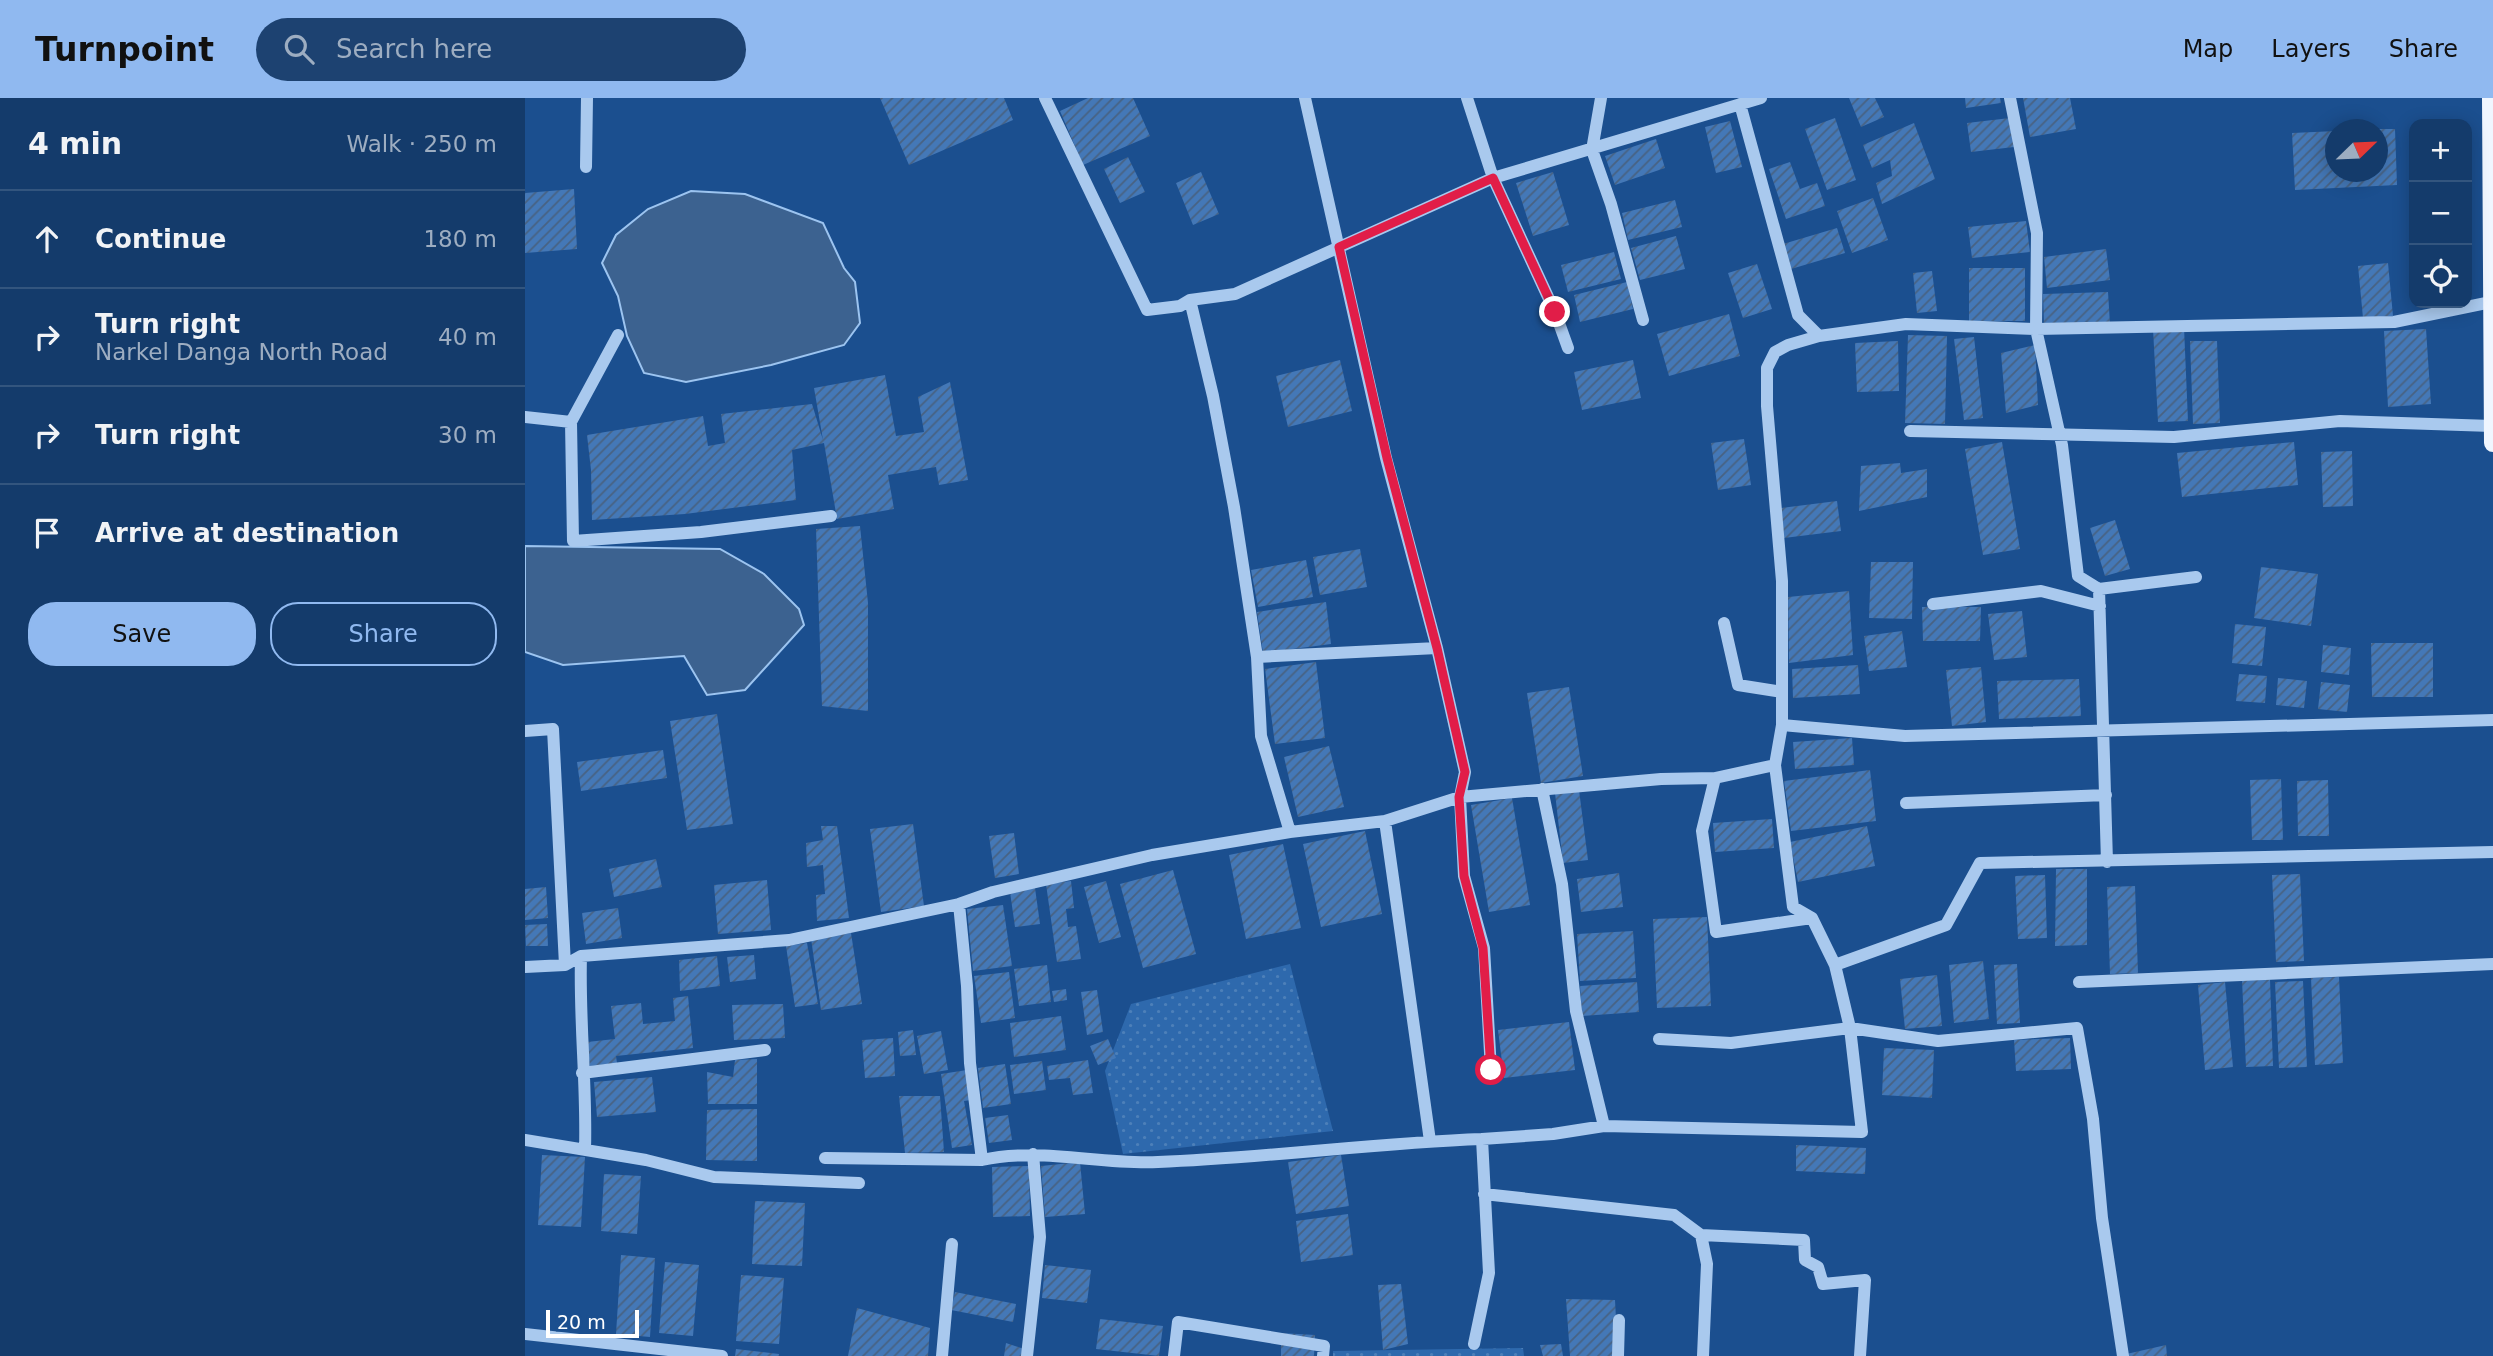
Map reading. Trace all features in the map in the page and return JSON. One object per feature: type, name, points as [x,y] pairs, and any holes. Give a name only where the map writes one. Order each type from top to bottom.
[{"type":"main road","points":[[2490,98],[2493,443]]},
{"type":"street","points":[[586,167],[587,98]]},
{"type":"street","points":[[1045,98],[1147,310],[1180,306],[1190,300],[1235,294],[1493,178],[1761,98]]},
{"type":"street","points":[[1305,98],[1387,458],[1437,648],[1465,772],[1459,797],[1464,876],[1483,948],[1491,1070]]},
{"type":"street","points":[[1467,98],[1493,178],[1555,312],[1568,348]]},
{"type":"street","points":[[1601,98],[1592,150],[1611,204],[1643,320]]},
{"type":"street","points":[[2010,98],[2037,233],[2036,329],[2060,434],[2078,576],[2099,589],[2196,577]]},
{"type":"street","points":[[1740,104],[1798,315],[1819,336]]},
{"type":"street","points":[[1190,300],[1213,396],[1234,507],[1257,657],[1261,736],[1290,832]]},
{"type":"street","points":[[825,1157],[982,1160],[1033,1154],[1154,1163],[1482,1139],[1604,1126],[1862,1132],[1850,1028],[1835,965],[1812,918],[1793,907],[1775,765],[1782,725],[1782,581],[1767,406],[1767,368],[1775,352],[1788,345],[1819,336],[1906,324],[2036,329],[2394,322],[2491,302]]},
{"type":"street","points":[[618,335],[571,422],[573,541],[701,532],[831,516]]},
{"type":"street","points":[[525,418],[571,422]]},
{"type":"street","points":[[1910,432],[2173,437],[2340,421],[2492,426]]},
{"type":"street","points":[[2099,589],[2107,862]]},
{"type":"street","points":[[1933,604],[2042,591],[2099,606]]},
{"type":"street","points":[[1724,623],[1738,685],[1782,692]]},
{"type":"street","points":[[1257,657],[1437,648]]},
{"type":"street","points":[[1782,725],[1905,736],[2493,720]]},
{"type":"street","points":[[525,731],[553,729],[565,965]]},
{"type":"street","points":[[525,967],[565,965],[581,956],[789,940],[960,904],[993,892],[1152,855],[1290,832],[1385,821],[1459,797],[1661,779],[1714,778],[1775,765]]},
{"type":"street","points":[[1714,778],[1702,831],[1716,933],[1812,918]]},
{"type":"street","points":[[1542,789],[1562,884],[1576,1011],[1604,1126]]},
{"type":"street","points":[[1906,803],[2106,795]]},
{"type":"street","points":[[1385,821],[1430,1141]]},
{"type":"street","points":[[1835,965],[1946,925],[1980,863],[2493,852]]},
{"type":"street","points":[[960,904],[970,1063],[982,1160]]},
{"type":"street","points":[[581,956],[585,1150]]},
{"type":"street","points":[[2079,982],[2493,964]]},
{"type":"street","points":[[1659,1039],[1731,1043],[1850,1028],[1938,1041],[2077,1028],[2093,1119],[2102,1218],[2123,1356]]},
{"type":"street","points":[[582,1073],[765,1050]]},
{"type":"street","points":[[1474,1344],[1489,1273],[1482,1139]]},
{"type":"street","points":[[525,1140],[646,1160],[714,1177],[859,1183]]},
{"type":"street","points":[[1027,1356],[1039,1237],[1033,1154]]},
{"type":"street","points":[[1484,1194],[1674,1215],[1700,1235],[1804,1240],[1805,1260],[1818,1267],[1822,1284],[1864,1280],[1860,1356]]},
{"type":"street","points":[[1700,1235],[1707,1264],[1703,1356]]},
{"type":"street","points":[[942,1356],[952,1244]]},
{"type":"street","points":[[1618,1356],[1619,1320]]},
{"type":"street","points":[[1174,1356],[1178,1322],[1324,1346],[1323,1356]]},
{"type":"street","points":[[525,1334],[722,1356]]},
{"type":"shaded area","points":[[691,191],[745,194],[823,223],[844,268],[855,282],[860,323],[844,345],[771,365],[686,382],[644,373],[627,336],[618,296],[602,263],[616,235],[648,209]]},
{"type":"shaded area","points":[[525,546],[720,549],[764,574],[799,609],[804,625],[745,690],[707,695],[684,656],[563,665],[525,652]]},
{"type":"shaded area","points":[[1290,964],[1333,1131],[1123,1154],[1105,1071],[1131,1004]]},
{"type":"shaded area","points":[[1523,1348],[1524,1356],[1333,1356],[1333,1351]]},
{"type":"building","points":[[880,98],[1004,98],[1013,120],[909,165]]},
{"type":"building","points":[[1088,98],[1133,98],[1150,136],[1083,165],[1060,111]]},
{"type":"building","points":[[1849,98],[1875,98],[1884,117],[1861,127]]},
{"type":"building","points":[[1965,98],[2000,98],[2001,103],[1966,108]]},
{"type":"building","points":[[2023,98],[2070,98],[2076,129],[2030,137]]},
{"type":"building","points":[[1835,118],[1856,180],[1827,190],[1805,129]]},
{"type":"building","points":[[2010,118],[2014,147],[1971,152],[1967,123]]},
{"type":"building","points":[[1730,121],[1742,167],[1716,173],[1705,127]]},
{"type":"building","points":[[1914,123],[1935,179],[1882,204],[1876,183],[1892,176],[1890,160],[1872,168],[1863,145]]},
{"type":"building","points":[[2388,129],[2395,129],[2397,185],[2295,190],[2292,133],[2325,132],[2325,182],[2388,182]]},
{"type":"building","points":[[1656,139],[1665,168],[1615,185],[1605,156]]},
{"type":"building","points":[[1128,157],[1145,192],[1120,203],[1104,169]]},
{"type":"building","points":[[1790,162],[1800,189],[1817,183],[1825,206],[1786,219],[1769,169]]},
{"type":"building","points":[[1201,172],[1219,214],[1193,225],[1176,183]]},
{"type":"building","points":[[1553,172],[1569,225],[1533,236],[1516,183]]},
{"type":"building","points":[[574,189],[577,249],[525,253],[525,193]]},
{"type":"building","points":[[1873,198],[1888,240],[1852,253],[1837,211]]},
{"type":"building","points":[[1675,200],[1682,227],[1628,240],[1622,213]]},
{"type":"building","points":[[2026,221],[2030,252],[1972,258],[1968,227]]},
{"type":"building","points":[[1837,228],[1845,253],[1791,269],[1783,244]]},
{"type":"building","points":[[1676,236],[1685,269],[1640,280],[1631,248]]},
{"type":"building","points":[[2106,249],[2110,280],[2047,288],[2044,257]]},
{"type":"building","points":[[1614,252],[1621,279],[1568,292],[1561,265]]},
{"type":"building","points":[[2388,263],[2393,316],[2363,318],[2358,266]]},
{"type":"building","points":[[1757,264],[1772,309],[1743,318],[1728,273]]},
{"type":"building","points":[[1969,268],[2025,268],[2025,321],[1969,321]]},
{"type":"building","points":[[1932,271],[1937,311],[1917,313],[1913,273]]},
{"type":"building","points":[[1627,282],[1633,309],[1580,322],[1574,295]]},
{"type":"building","points":[[2108,292],[2110,324],[2044,325],[2043,294]]},
{"type":"building","points":[[1729,314],[1740,356],[1669,376],[1657,334]]},
{"type":"building","points":[[2184,327],[2188,421],[2158,422],[2153,329]]},
{"type":"building","points":[[2426,329],[2431,404],[2388,407],[2384,331]]},
{"type":"building","points":[[1908,335],[1947,336],[1945,424],[1905,423]]},
{"type":"building","points":[[1974,337],[1983,418],[1964,420],[1954,339]]},
{"type":"building","points":[[1898,341],[1899,391],[1857,392],[1855,343]]},
{"type":"building","points":[[2190,341],[2217,341],[2220,423],[2193,424]]},
{"type":"building","points":[[2035,345],[2038,405],[2006,413],[2001,353]]},
{"type":"building","points":[[1340,360],[1352,411],[1288,427],[1276,376]]},
{"type":"building","points":[[1633,360],[1641,398],[1582,410],[1574,372]]},
{"type":"building","points":[[885,375],[896,436],[924,432],[918,397],[950,382],[968,480],[939,485],[936,467],[888,475],[894,509],[837,519],[824,443],[792,450],[796,500],[685,514],[592,520],[587,435],[703,416],[708,446],[725,443],[721,414],[812,404],[823,440],[814,388]]},
{"type":"building","points":[[1744,439],[1751,485],[1718,490],[1711,443]]},
{"type":"building","points":[[2002,442],[2020,549],[1983,555],[1965,449]]},
{"type":"building","points":[[2294,442],[2298,485],[2182,497],[2177,453]]},
{"type":"building","points":[[2352,451],[2353,506],[2323,507],[2321,452]]},
{"type":"building","points":[[1900,463],[1901,473],[1927,469],[1927,497],[1859,511],[1861,466]]},
{"type":"building","points":[[1837,501],[1841,531],[1784,538],[1781,508]]},
{"type":"building","points":[[2115,520],[2130,569],[2105,576],[2090,528]]},
{"type":"building","points":[[860,526],[868,603],[868,711],[822,706],[816,529]]},
{"type":"building","points":[[1360,549],[1367,587],[1320,595],[1313,557]]},
{"type":"building","points":[[1306,560],[1313,597],[1258,607],[1251,570]]},
{"type":"building","points":[[1871,562],[1913,562],[1912,619],[1869,618]]},
{"type":"building","points":[[2261,567],[2318,574],[2311,626],[2254,618]]},
{"type":"building","points":[[1849,591],[1853,655],[1789,663],[1788,597]]},
{"type":"building","points":[[1326,602],[1331,644],[1263,653],[1257,612]]},
{"type":"building","points":[[1922,607],[1981,607],[1980,641],[1923,641]]},
{"type":"building","points":[[2022,611],[2027,657],[1994,660],[1988,614]]},
{"type":"building","points":[[2235,624],[2266,627],[2262,666],[2232,663]]},
{"type":"building","points":[[1902,631],[1907,667],[1869,671],[1864,636]]},
{"type":"building","points":[[2371,643],[2433,643],[2433,697],[2372,697]]},
{"type":"building","points":[[2323,645],[2351,648],[2349,675],[2321,672]]},
{"type":"building","points":[[1316,662],[1325,738],[1275,744],[1265,669]]},
{"type":"building","points":[[1858,665],[1860,694],[1793,698],[1792,669]]},
{"type":"building","points":[[1981,667],[1986,722],[1952,726],[1946,670]]},
{"type":"building","points":[[2239,674],[2267,676],[2265,703],[2236,701]]},
{"type":"building","points":[[2278,678],[2307,681],[2304,708],[2276,705]]},
{"type":"building","points":[[2079,679],[2081,716],[1999,719],[1997,681]]},
{"type":"building","points":[[2321,682],[2350,685],[2347,712],[2318,709]]},
{"type":"building","points":[[1569,687],[1583,776],[1541,783],[1527,693]]},
{"type":"building","points":[[717,714],[733,824],[687,830],[670,721]]},
{"type":"building","points":[[1852,738],[1854,765],[1795,769],[1793,742]]},
{"type":"building","points":[[1329,746],[1344,807],[1298,817],[1284,757]]},
{"type":"building","points":[[663,750],[667,778],[581,791],[577,762]]},
{"type":"building","points":[[1870,770],[1876,821],[1791,831],[1784,781]]},
{"type":"building","points":[[2281,779],[2283,840],[2252,840],[2250,780]]},
{"type":"building","points":[[2328,780],[2329,836],[2298,836],[2297,781]]},
{"type":"building","points":[[1579,790],[1588,860],[1563,863],[1555,793]]},
{"type":"building","points":[[1512,798],[1530,905],[1489,912],[1471,805]]},
{"type":"building","points":[[1772,819],[1774,848],[1715,852],[1713,823]]},
{"type":"building","points":[[913,824],[924,906],[881,912],[870,829]]},
{"type":"building","points":[[821,826],[837,826],[849,918],[817,921],[816,895],[825,894],[823,865],[807,867],[806,843],[823,840]]},
{"type":"building","points":[[1867,826],[1875,866],[1798,882],[1790,842]]},
{"type":"building","points":[[1365,831],[1382,914],[1321,927],[1303,844]]},
{"type":"building","points":[[1014,833],[1019,874],[995,878],[989,836]]},
{"type":"building","points":[[1283,844],[1301,928],[1246,939],[1229,855]]},
{"type":"building","points":[[656,859],[662,887],[614,897],[609,869]]},
{"type":"building","points":[[2056,869],[2087,869],[2087,945],[2055,946]]},
{"type":"building","points":[[1173,870],[1196,954],[1143,968],[1120,884]]},
{"type":"building","points":[[1619,873],[1623,907],[1581,912],[1577,879]]},
{"type":"building","points":[[2300,874],[2304,961],[2276,962],[2272,875]]},
{"type":"building","points":[[2045,875],[2047,938],[2018,939],[2015,876]]},
{"type":"building","points":[[767,880],[771,930],[718,934],[714,885]]},
{"type":"building","points":[[1071,881],[1074,908],[1066,909],[1068,927],[1076,926],[1081,959],[1057,962],[1046,884]]},
{"type":"building","points":[[1106,881],[1121,937],[1099,943],[1084,887]]},
{"type":"building","points":[[2135,886],[2138,973],[2110,974],[2107,887]]},
{"type":"building","points":[[546,887],[548,918],[525,920],[525,889]]},
{"type":"building","points":[[1035,888],[1040,924],[1015,927],[1010,892]]},
{"type":"building","points":[[1003,905],[1012,966],[973,971],[967,909]]},
{"type":"building","points":[[618,908],[622,938],[586,944],[582,913]]},
{"type":"building","points":[[1707,917],[1711,1006],[1657,1008],[1653,919]]},
{"type":"building","points":[[547,924],[548,946],[526,946],[525,925]]},
{"type":"building","points":[[1633,931],[1636,978],[1580,981],[1577,934]]},
{"type":"building","points":[[851,933],[862,1004],[821,1010],[811,938]]},
{"type":"building","points":[[807,943],[818,1004],[795,1007],[786,946]]},
{"type":"building","points":[[754,955],[756,979],[730,982],[727,957]]},
{"type":"building","points":[[717,956],[720,986],[680,991],[679,960]]},
{"type":"building","points":[[1983,961],[1989,1019],[1954,1023],[1949,965]]},
{"type":"building","points":[[2017,964],[2020,1023],[1997,1024],[1994,965]]},
{"type":"building","points":[[1047,965],[1051,1002],[1019,1006],[1014,969]]},
{"type":"building","points":[[1009,972],[1015,1018],[981,1023],[974,976]]},
{"type":"building","points":[[1937,975],[1942,1026],[1905,1029],[1900,979]]},
{"type":"building","points":[[2339,977],[2343,1063],[2315,1065],[2311,978]]},
{"type":"building","points":[[2270,979],[2273,1066],[2246,1067],[2242,980]]},
{"type":"building","points":[[2303,981],[2307,1067],[2279,1068],[2275,982]]},
{"type":"building","points":[[1637,982],[1639,1012],[1582,1016],[1580,986]]},
{"type":"building","points":[[2225,982],[2233,1067],[2205,1070],[2198,985]]},
{"type":"building","points":[[1066,989],[1067,1000],[1054,1002],[1052,991]]},
{"type":"building","points":[[1097,990],[1103,1032],[1087,1035],[1081,992]]},
{"type":"building","points":[[688,996],[693,1048],[616,1056],[617,1063],[590,1066],[587,1042],[615,1039],[611,1006],[641,1003],[643,1024],[675,1021],[673,998]]},
{"type":"building","points":[[783,1004],[785,1038],[734,1040],[732,1005]]},
{"type":"building","points":[[1061,1016],[1066,1050],[1014,1057],[1010,1023]]},
{"type":"building","points":[[1569,1022],[1575,1070],[1504,1078],[1498,1030]]},
{"type":"building","points":[[913,1030],[916,1055],[900,1056],[898,1032]]},
{"type":"building","points":[[941,1031],[948,1070],[924,1074],[917,1036]]},
{"type":"building","points":[[893,1038],[895,1076],[865,1078],[862,1040]]},
{"type":"building","points":[[2070,1038],[2071,1069],[2016,1071],[2014,1040]]},
{"type":"building","points":[[1108,1039],[1116,1058],[1098,1065],[1090,1046]]},
{"type":"building","points":[[1884,1048],[1934,1050],[1932,1098],[1882,1095]]},
{"type":"building","points":[[757,1059],[757,1104],[708,1104],[707,1072],[733,1077],[735,1060]]},
{"type":"building","points":[[1088,1060],[1093,1093],[1073,1095],[1070,1078],[1049,1080],[1047,1066]]},
{"type":"building","points":[[1042,1061],[1046,1090],[1014,1094],[1010,1065]]},
{"type":"building","points":[[1005,1064],[1011,1104],[983,1108],[978,1068]]},
{"type":"building","points":[[967,1070],[971,1100],[964,1101],[972,1145],[952,1148],[941,1074]]},
{"type":"building","points":[[652,1077],[656,1112],[597,1117],[594,1082]]},
{"type":"building","points":[[899,1096],[940,1096],[944,1152],[905,1153]]},
{"type":"building","points":[[757,1109],[757,1161],[706,1160],[707,1110]]},
{"type":"building","points":[[1008,1115],[1012,1140],[989,1143],[985,1118]]},
{"type":"building","points":[[1796,1145],[1866,1148],[1865,1174],[1796,1171]]},
{"type":"building","points":[[542,1155],[585,1157],[581,1227],[538,1225]]},
{"type":"building","points":[[1341,1155],[1349,1206],[1296,1214],[1288,1162]]},
{"type":"building","points":[[1080,1162],[1085,1214],[1045,1217],[1041,1166]]},
{"type":"building","points":[[1029,1166],[1030,1216],[993,1217],[992,1167]]},
{"type":"building","points":[[604,1174],[641,1176],[637,1234],[601,1231]]},
{"type":"building","points":[[755,1201],[805,1203],[802,1266],[752,1264]]},
{"type":"building","points":[[1348,1214],[1353,1255],[1301,1262],[1296,1221]]},
{"type":"building","points":[[621,1255],[655,1258],[650,1337],[616,1334]]},
{"type":"building","points":[[665,1262],[699,1265],[693,1336],[659,1333]]},
{"type":"building","points":[[1045,1265],[1091,1270],[1087,1303],[1042,1298]]},
{"type":"building","points":[[741,1275],[784,1278],[779,1344],[736,1341]]},
{"type":"building","points":[[1401,1284],[1408,1344],[1383,1350],[1378,1285]]},
{"type":"building","points":[[955,1292],[1016,1304],[1013,1322],[951,1310]]},
{"type":"building","points":[[1566,1299],[1615,1300],[1618,1356],[1570,1356]]},
{"type":"building","points":[[857,1308],[930,1328],[928,1356],[848,1356]]},
{"type":"building","points":[[1100,1319],[1163,1326],[1159,1356],[1096,1349]]},
{"type":"building","points":[[1281,1333],[1315,1335],[1314,1356],[1281,1356]]},
{"type":"building","points":[[1006,1343],[1033,1352],[1033,1356],[1004,1356]]},
{"type":"building","points":[[1561,1344],[1563,1356],[1543,1356],[1540,1345]]},
{"type":"building","points":[[2166,1345],[2167,1356],[2122,1356],[2122,1355]]},
{"type":"building","points":[[736,1349],[779,1354],[779,1356],[735,1356]]},
{"type":"route","points":[[1491,1070],[1483,948],[1464,876],[1459,797],[1465,772],[1437,648],[1387,458],[1339,247],[1493,178],[1555,312]]}]
